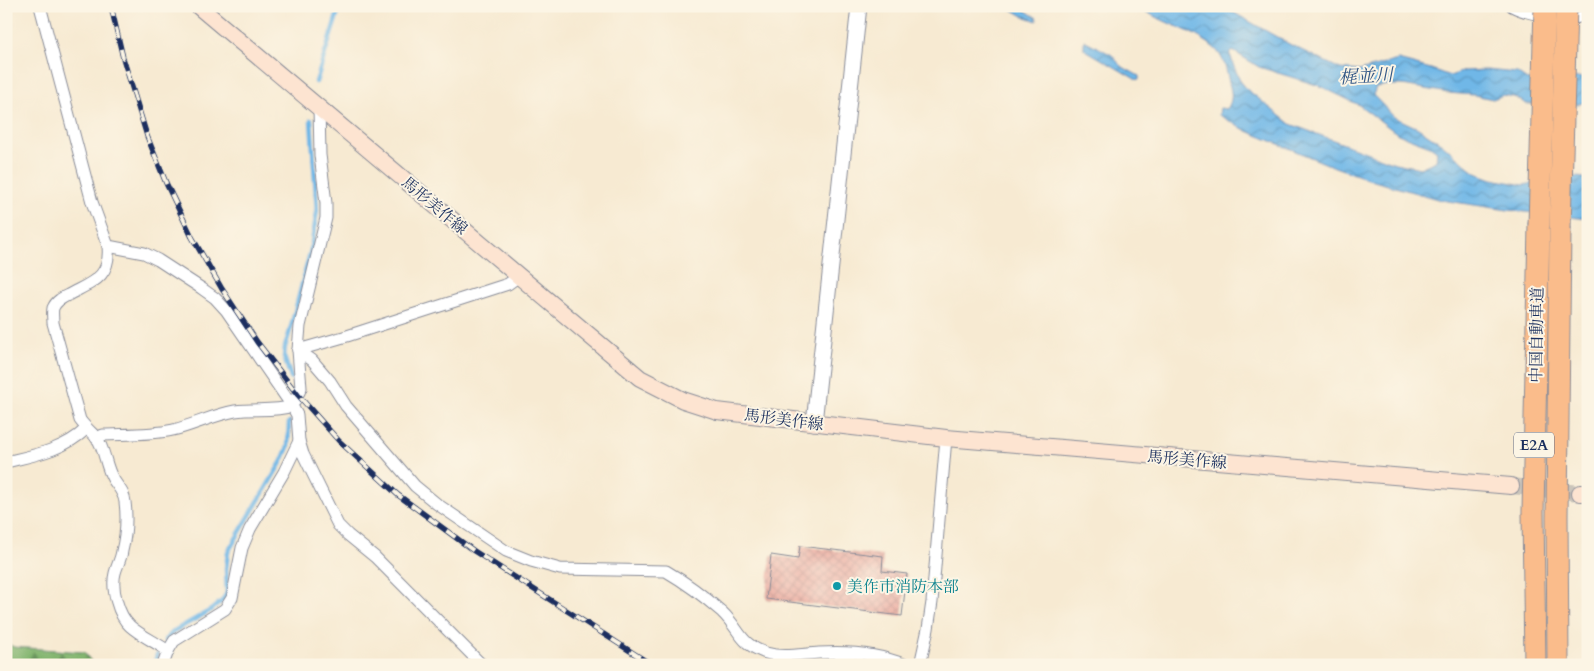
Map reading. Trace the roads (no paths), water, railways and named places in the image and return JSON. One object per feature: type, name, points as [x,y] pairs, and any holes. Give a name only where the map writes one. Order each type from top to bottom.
[{"type":"highway","name":"中国自動車道","points":[[1535,665],[1533,512],[1538,225],[1545,6]]},
{"type":"highway","name":"中国自動車道","points":[[1558,665],[1557,517],[1560,229],[1566,6]]},
{"type":"main road","name":"馬形美作線","points":[[198,6],[640,378],[683,400],[717,411],[946,438],[1511,486]]},
{"type":"street","points":[[40,6],[92,202],[108,246],[109,259],[105,271],[95,281],[59,300],[53,308],[53,323],[80,420],[96,438],[109,471],[122,490],[125,499],[127,517],[122,550],[114,574],[117,602],[128,625],[168,651]]},
{"type":"street","points":[[814,423],[859,6]]},
{"type":"street","points":[[1512,6],[1525,12],[1560,18],[1580,17],[1588,14]]},
{"type":"street","points":[[96,438],[103,435],[170,430],[216,415],[237,411],[282,409],[292,406],[301,388],[298,350],[300,326],[326,218],[326,202],[320,155],[319,107]]},
{"type":"street","points":[[108,246],[144,253],[158,260],[215,298],[226,310],[297,415],[299,441],[303,454],[338,525],[375,557],[482,665]]},
{"type":"street","points":[[298,350],[508,284],[519,276]]},
{"type":"street","points":[[298,350],[312,360],[330,381],[346,406],[415,486],[437,504],[506,551],[531,562],[560,569],[666,571],[722,612],[743,640],[754,648],[767,653],[779,655],[842,653],[879,656],[906,665]]},
{"type":"street","points":[[6,462],[38,455],[63,446],[86,429]]},
{"type":"street","points":[[920,665],[932,602],[946,438]]},
{"type":"street","points":[[163,665],[174,641],[225,609],[232,598],[242,548],[250,529],[284,472],[299,441]]},
{"type":"water","points":[[1006,6],[1018,6],[1037,18],[1037,21],[1023,16]]},
{"type":"water","name":"梶並川","points":[[1131,6],[1222,6],[1291,45],[1340,69],[1360,71],[1398,60],[1450,76],[1464,71],[1486,70],[1517,73],[1527,80],[1588,77],[1588,102],[1578,104],[1527,104],[1514,97],[1503,95],[1493,99],[1403,85],[1376,87],[1373,95],[1394,117],[1418,128],[1442,144],[1476,173],[1492,179],[1523,185],[1575,177],[1588,178],[1588,219],[1441,200],[1374,181],[1247,131],[1219,115],[1220,108],[1227,109],[1230,103],[1231,90],[1223,60],[1217,51],[1194,34]],"holes":[[[1233,51],[1259,67],[1320,86],[1359,105],[1398,134],[1430,146],[1437,151],[1436,161],[1420,168],[1395,163],[1290,124],[1243,86],[1230,54]]]},
{"type":"water","points":[[1084,40],[1112,55],[1121,66],[1139,76],[1139,80],[1084,49]]},
{"type":"waterway","points":[[316,82],[340,6]]},
{"type":"waterway","points":[[291,378],[284,357],[285,347],[311,249],[317,211],[311,120]]},
{"type":"waterway","points":[[165,640],[174,631],[211,610],[222,601],[227,593],[226,569],[228,552],[282,461],[288,447],[289,422]]},
{"type":"waterway","points":[[154,665],[157,655]]},
{"type":"tunnel","points":[[1511,486],[1580,493]]},
{"type":"railway","points":[[111,6],[123,58],[147,136],[166,183],[192,237],[222,289],[257,342],[298,395],[339,441],[398,495],[474,551],[652,665]]},
{"type":"place","name":"美作市消防本部","points":[[837,586]]}]
